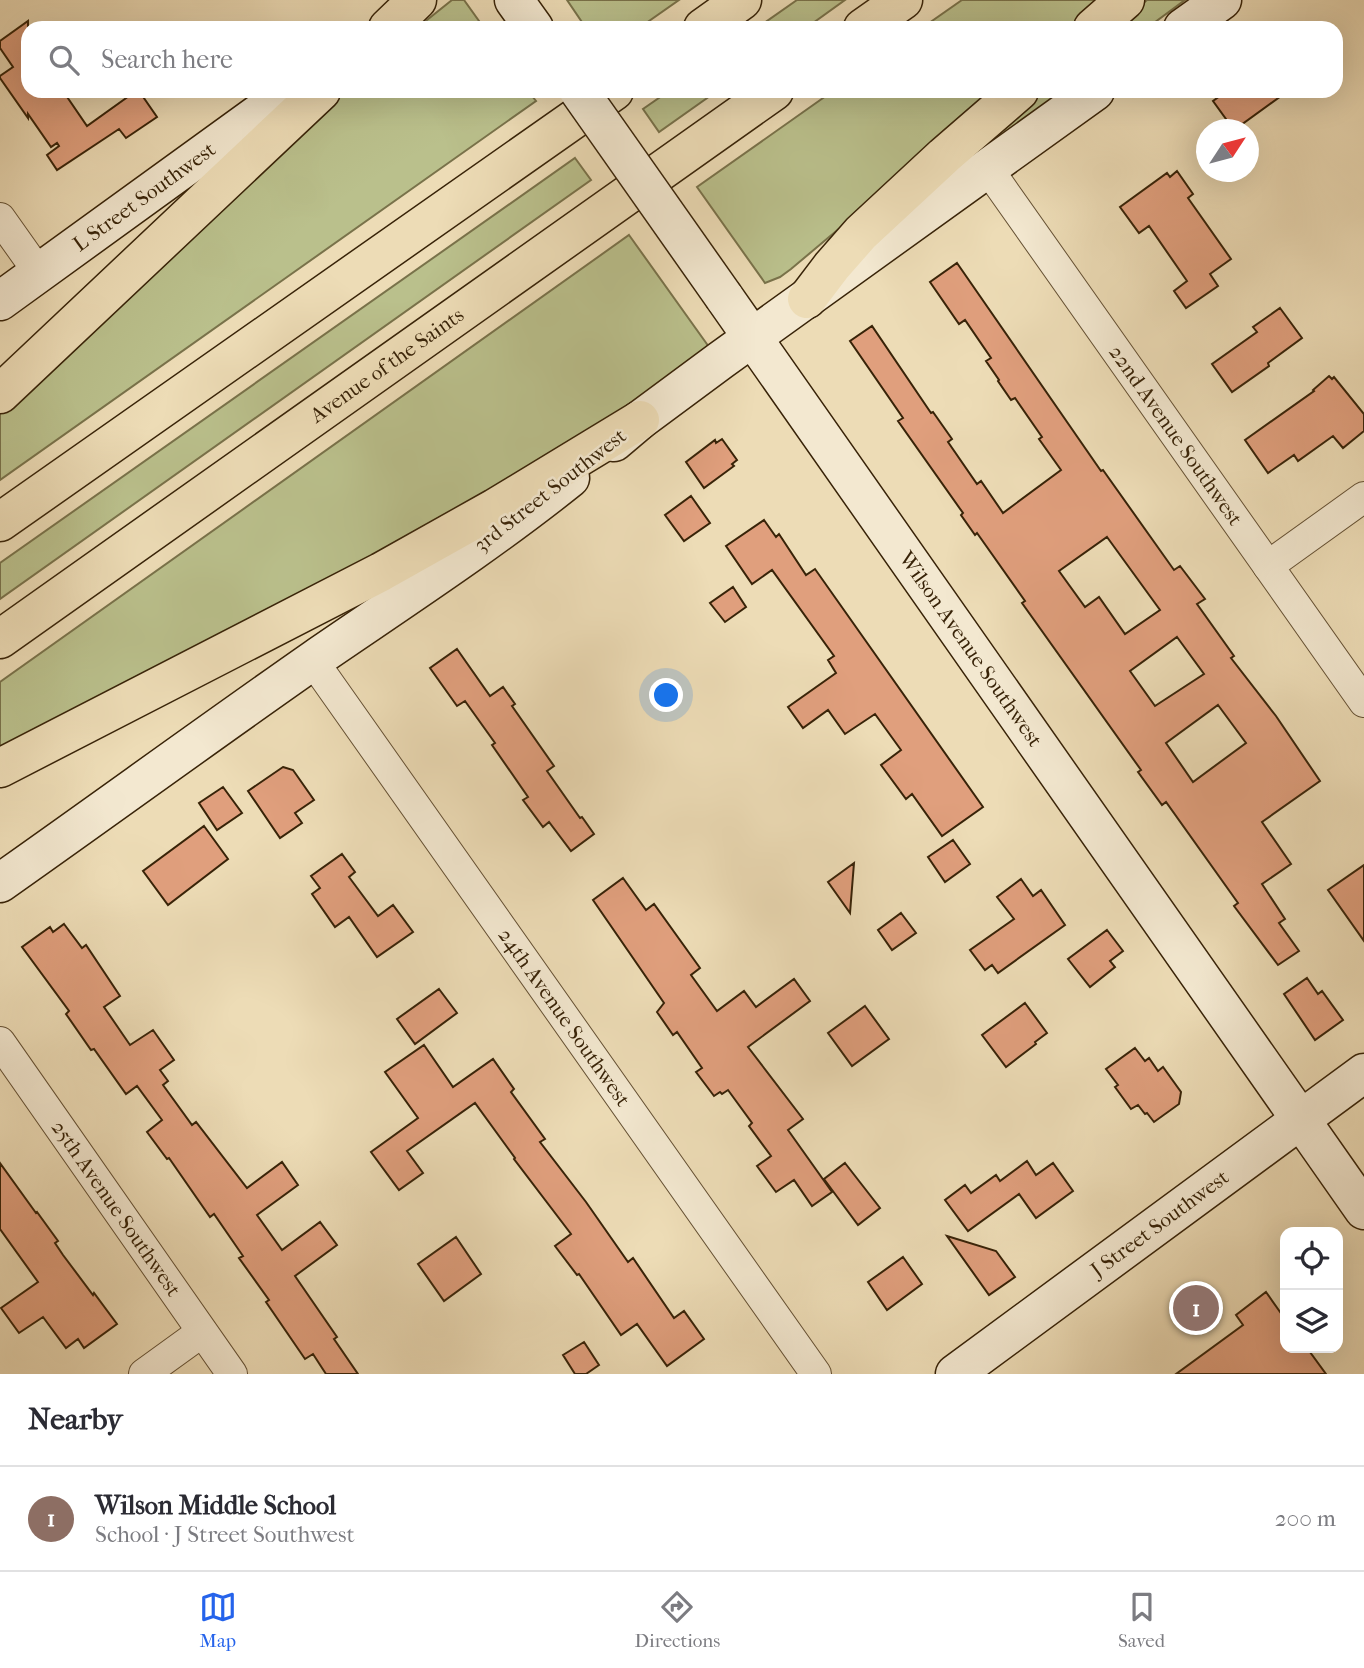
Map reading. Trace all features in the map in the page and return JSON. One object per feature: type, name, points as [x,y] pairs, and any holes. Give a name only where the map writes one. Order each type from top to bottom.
[{"type":"highway","points":[[395,21],[416,0]]},
{"type":"highway","points":[[712,21],[742,0]]},
{"type":"highway","points":[[873,21],[903,0]]},
{"type":"highway","points":[[1101,21],[1125,0]]},
{"type":"highway","points":[[0,394],[314,98]]},
{"type":"highway","points":[[0,522],[604,98]]},
{"type":"highway","name":"Avenue of the Saints","points":[[0,639],[764,98]]},
{"type":"highway","points":[[807,299],[861,233],[1011,98]]},
{"type":"highway","points":[[0,768],[381,572],[495,508],[640,420]]},
{"type":"street","points":[[386,21],[416,0]]},
{"type":"street","points":[[1193,21],[1222,0]]},
{"type":"street","name":"L Street Southwest","points":[[0,301],[280,98]]},
{"type":"street","name":"Wilson Avenue Southwest","points":[[584,98],[1364,1210]]},
{"type":"street","name":"3rd Street Southwest","points":[[0,883],[544,499],[640,420],[1086,98]]},
{"type":"street","name":"22nd Avenue Southwest","points":[[988,169],[1364,702]]},
{"type":"street","points":[[0,218],[39,273]]},
{"type":"street","points":[[1268,566],[1364,497]]},
{"type":"street","name":"24th Avenue Southwest","points":[[313,661],[816,1374]]},
{"type":"street","name":"25th Avenue Southwest","points":[[0,1042],[232,1374]]},
{"type":"street","name":"J Street Southwest","points":[[955,1374],[1364,1073]]},
{"type":"street","points":[[144,1374],[202,1332]]},
{"type":"green space","points":[[452,0],[464,0],[479,21],[426,21]]},
{"type":"green space","points":[[567,0],[679,0],[649,21],[581,21]]},
{"type":"green space","points":[[797,0],[845,0],[816,21],[767,21]]},
{"type":"green space","points":[[962,0],[1111,0],[1086,21],[932,21]]},
{"type":"green space","points":[[1147,0],[1185,0],[1156,21],[1122,21]]},
{"type":"green space","points":[[334,98],[534,98],[536,101],[0,480],[0,411],[306,121]]},
{"type":"green space","points":[[659,98],[707,98],[659,132],[643,109]]},
{"type":"green space","points":[[823,98],[995,98],[791,269],[765,283],[697,187]]},
{"type":"green space","points":[[1031,98],[1058,98],[979,159],[979,142]]},
{"type":"green space","points":[[575,158],[591,180],[0,599],[0,563]]},
{"type":"green space","points":[[629,235],[709,347],[570,450],[0,755],[0,682]]},
{"type":"building","points":[[21,26],[21,98],[68,98],[87,126],[126,98],[144,98],[157,117],[126,138],[119,129],[57,170],[47,155],[59,146],[57,143],[51,147],[0,78],[13,67],[0,48],[0,41]]},
{"type":"building","points":[[1217,98],[1278,98],[1249,119],[1226,119],[1213,101]]},
{"type":"building","points":[[1177,171],[1193,194],[1188,198],[1231,259],[1210,274],[1218,286],[1186,308],[1174,291],[1187,281],[1149,226],[1139,233],[1120,207],[1167,173],[1170,177]]},
{"type":"building","points":[[957,263],[1101,471],[1103,470],[1174,570],[1180,566],[1205,599],[1197,604],[1234,656],[1231,658],[1276,716],[1320,781],[1262,822],[1291,864],[1262,884],[1285,919],[1279,923],[1299,951],[1278,965],[1234,906],[1238,903],[1166,802],[1162,805],[1138,772],[1141,770],[1022,603],[1025,601],[961,515],[963,513],[898,421],[903,418],[850,341],[872,326],[931,413],[933,412],[952,439],[948,442],[977,484],[981,481],[1003,513],[1061,470],[1015,398],[1011,400],[998,381],[986,361],[991,358],[965,320],[959,324],[930,282]],"holes":[[[1107,537],[1160,610],[1125,634],[1099,597],[1085,607],[1059,571]],[[1177,637],[1204,674],[1155,706],[1130,671]],[[1218,705],[1246,743],[1193,782],[1166,743]]]},
{"type":"building","points":[[1280,308],[1302,338],[1232,392],[1212,364],[1257,332],[1253,327]]},
{"type":"building","points":[[1329,376],[1332,379],[1334,377],[1364,414],[1364,431],[1343,448],[1333,436],[1298,461],[1294,455],[1268,473],[1245,440],[1314,391]]},
{"type":"building","points":[[722,439],[737,460],[732,464],[734,466],[704,488],[686,462],[715,440],[716,443]]},
{"type":"building","points":[[691,496],[710,523],[684,541],[665,515]]},
{"type":"building","points":[[764,520],[776,537],[779,534],[806,575],[815,569],[983,807],[942,836],[912,794],[906,799],[881,765],[901,750],[875,714],[845,734],[828,710],[803,728],[788,707],[836,673],[828,660],[834,656],[772,570],[752,584],[726,546]]},
{"type":"building","points":[[733,587],[746,607],[725,622],[710,603]]},
{"type":"building","points":[[457,649],[490,696],[503,687],[515,704],[512,706],[554,766],[547,771],[594,834],[571,851],[549,822],[543,827],[523,800],[528,797],[465,701],[457,706],[430,668]]},
{"type":"building","points":[[283,767],[293,770],[314,800],[295,813],[302,823],[280,838],[248,791]]},
{"type":"building","points":[[223,787],[242,813],[217,830],[199,803]]},
{"type":"building","points":[[204,826],[228,859],[168,905],[143,871]]},
{"type":"building","points":[[953,840],[970,864],[945,882],[928,857]]},
{"type":"building","points":[[342,854],[355,872],[349,877],[378,916],[393,905],[413,932],[377,957],[349,917],[335,927],[312,894],[320,888],[311,876]]},
{"type":"building","points":[[854,863],[850,913],[828,882]]},
{"type":"building","points":[[1364,865],[1364,941],[1328,890]]},
{"type":"building","points":[[623,878],[646,910],[654,904],[700,968],[691,975],[717,1011],[744,991],[756,1007],[794,979],[810,1001],[748,1047],[803,1119],[788,1130],[832,1192],[812,1206],[794,1180],[776,1192],[757,1166],[771,1156],[749,1126],[752,1123],[728,1090],[714,1096],[696,1072],[702,1068],[677,1032],[673,1035],[657,1012],[664,1003],[593,900]]},
{"type":"building","points":[[1021,879],[1033,896],[1041,890],[1065,925],[998,973],[992,965],[985,970],[970,950],[1014,919],[997,897]]},
{"type":"building","points":[[901,913],[916,933],[892,950],[878,930]]},
{"type":"building","points":[[64,924],[82,948],[86,945],[120,996],[104,1007],[130,1045],[153,1030],[174,1060],[160,1070],[168,1081],[163,1085],[192,1125],[196,1122],[247,1188],[282,1162],[298,1185],[257,1215],[282,1250],[320,1222],[337,1245],[295,1276],[337,1337],[334,1339],[358,1374],[326,1374],[313,1354],[305,1359],[266,1302],[269,1300],[239,1258],[243,1256],[214,1214],[210,1217],[169,1158],[167,1159],[147,1132],[162,1120],[137,1086],[126,1094],[94,1049],[91,1050],[66,1014],[69,1011],[22,947],[50,927],[53,932]]},
{"type":"building","points":[[1107,930],[1123,951],[1110,961],[1115,967],[1090,987],[1068,959]]},
{"type":"building","points":[[1307,978],[1318,994],[1322,991],[1343,1020],[1315,1040],[1284,994]]},
{"type":"building","points":[[439,989],[457,1013],[415,1044],[397,1019]]},
{"type":"building","points":[[1025,1003],[1047,1033],[1006,1067],[982,1035]]},
{"type":"building","points":[[865,1006],[889,1039],[852,1066],[828,1033]]},
{"type":"building","points":[[424,1045],[453,1087],[493,1059],[514,1089],[511,1092],[545,1139],[540,1142],[628,1262],[633,1258],[674,1318],[684,1311],[704,1339],[667,1366],[637,1324],[621,1335],[579,1274],[577,1275],[555,1246],[571,1234],[475,1103],[407,1151],[423,1173],[399,1190],[371,1152],[418,1118],[385,1072]]},
{"type":"building","points":[[1135,1048],[1145,1061],[1149,1058],[1158,1071],[1163,1067],[1181,1092],[1179,1104],[1154,1122],[1138,1105],[1131,1109],[1106,1069]]},
{"type":"building","points":[[1027,1161],[1036,1175],[1053,1163],[1073,1191],[1036,1218],[1019,1194],[968,1231],[945,1200],[965,1185],[971,1193],[996,1175],[1000,1181]]},
{"type":"building","points":[[0,1163],[58,1241],[55,1243],[63,1255],[117,1324],[84,1348],[78,1339],[66,1348],[43,1317],[19,1333],[1,1308],[38,1282],[0,1229]]},
{"type":"building","points":[[845,1163],[880,1208],[858,1225],[824,1179]]},
{"type":"building","points":[[947,1236],[996,1251],[1015,1277],[989,1295]]},
{"type":"building","points":[[456,1237],[481,1274],[444,1301],[418,1264]]},
{"type":"building","points":[[903,1257],[922,1284],[887,1310],[868,1282]]},
{"type":"building","points":[[1266,1292],[1280,1312],[1280,1353],[1311,1353],[1326,1374],[1176,1374],[1243,1325],[1236,1315]]},
{"type":"building","points":[[584,1342],[599,1365],[586,1374],[575,1374],[563,1355]]},
{"type":"place","name":"Wilson Middle School","points":[[1196,1308]]}]
